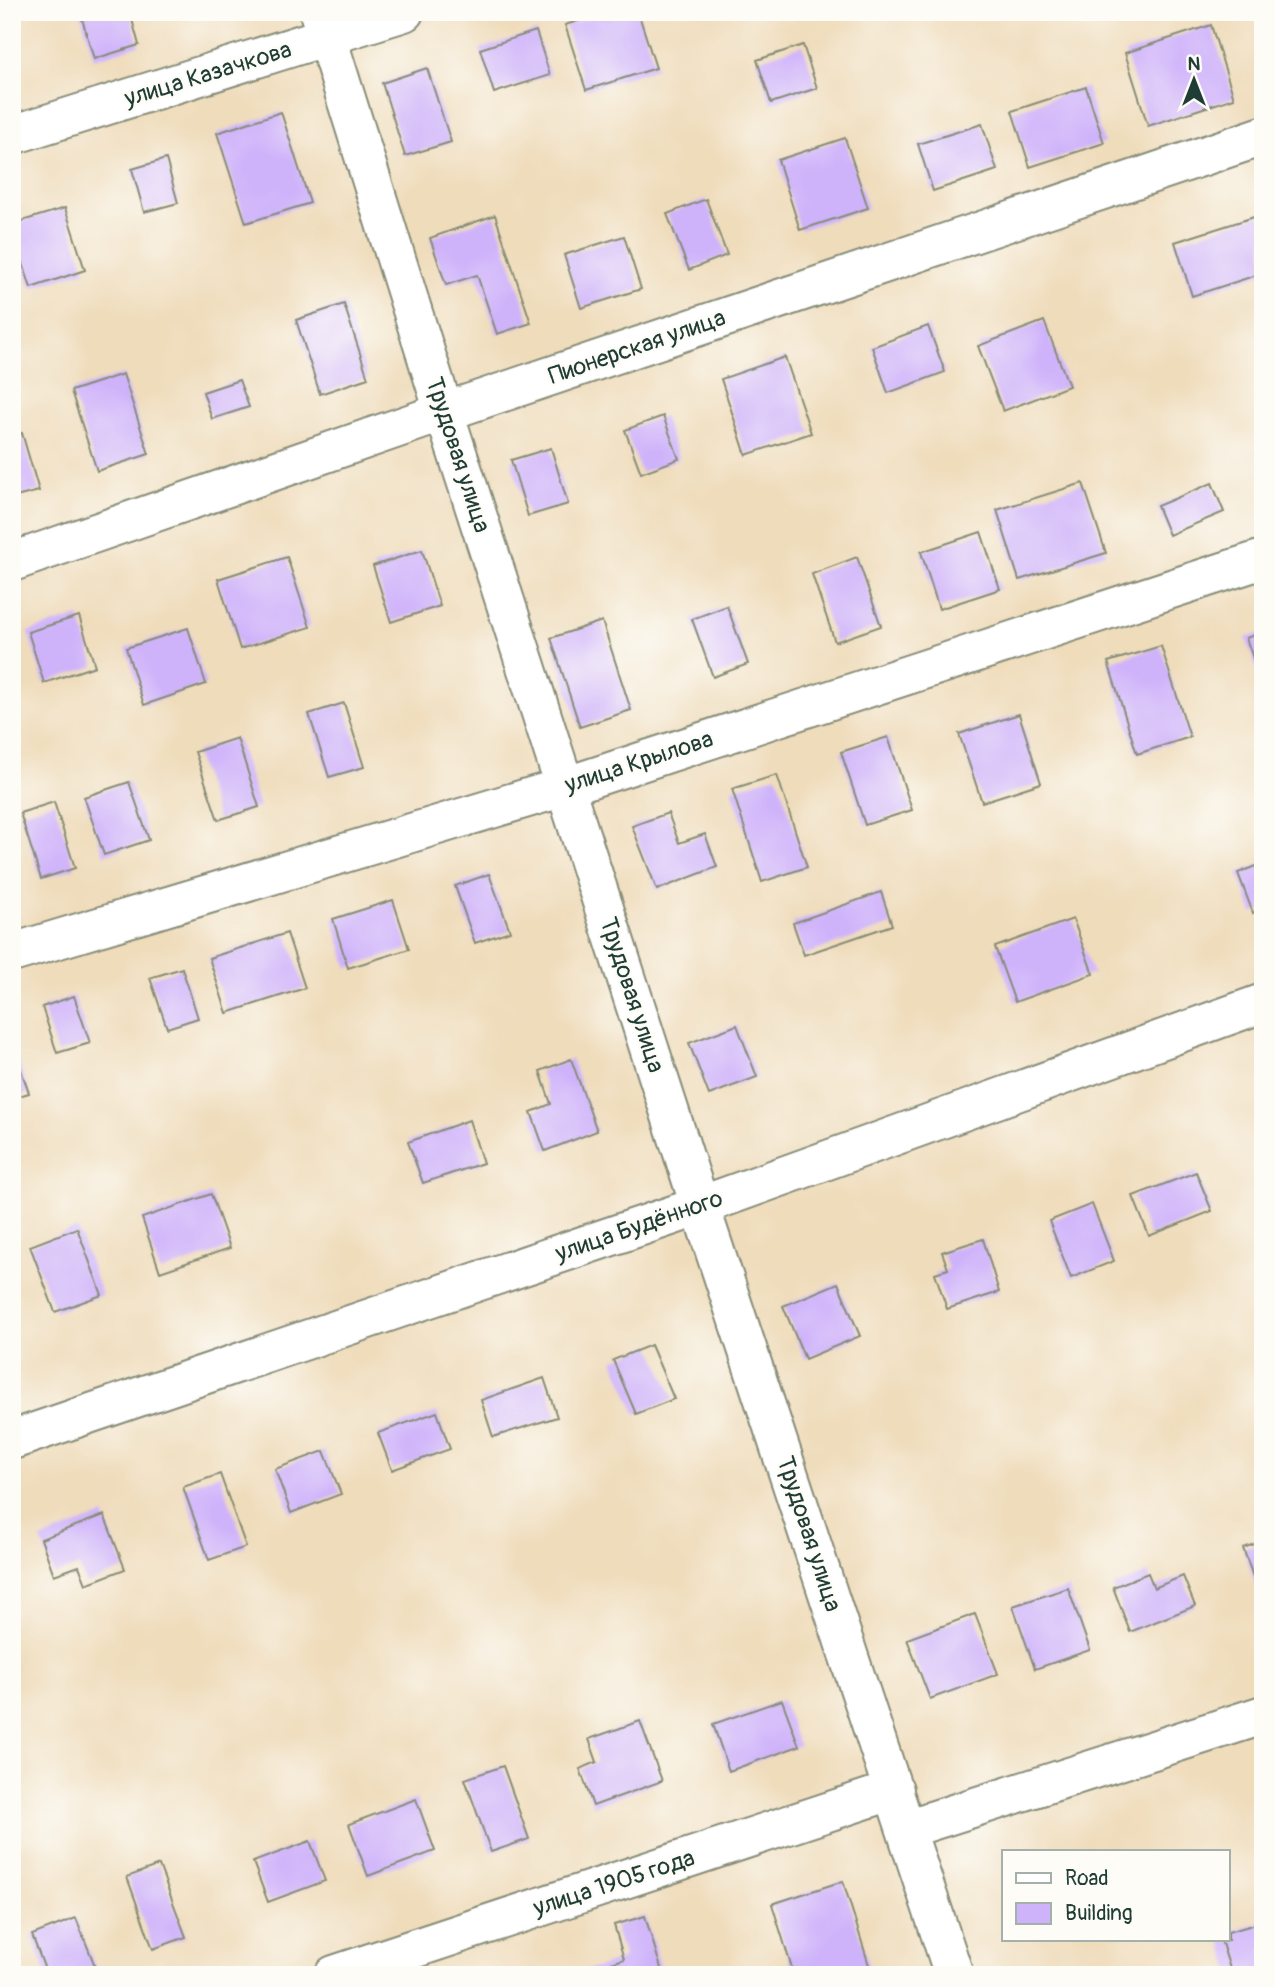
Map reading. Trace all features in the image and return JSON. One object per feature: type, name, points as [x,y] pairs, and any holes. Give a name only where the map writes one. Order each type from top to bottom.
[{"type":"street","name":"улица Казачкова","points":[[12,135],[323,25],[404,12]]},
{"type":"street","name":"Трудовая улица","points":[[323,25],[564,787],[954,1975]]},
{"type":"street","name":"Пионерская улица","points":[[12,562],[444,412],[1263,136]]},
{"type":"street","name":"улица Крылова","points":[[12,953],[564,787],[1263,559]]},
{"type":"street","name":"улица Будённого","points":[[12,1440],[700,1206],[1263,1003]]},
{"type":"street","points":[[906,1829],[1263,1715]]},
{"type":"street","name":"улица 1905 года","points":[[334,1975],[894,1790]]},
{"type":"building","points":[[80,12],[130,12],[139,45],[94,59]]},
{"type":"building","points":[[607,12],[638,12],[656,68],[586,90],[565,25]]},
{"type":"building","points":[[1211,25],[1234,98],[1148,126],[1125,53]]},
{"type":"building","points":[[536,31],[550,75],[494,93],[480,49]]},
{"type":"building","points":[[803,45],[817,88],[771,103],[757,60]]},
{"type":"building","points":[[427,68],[451,142],[405,156],[382,83]]},
{"type":"building","points":[[1086,87],[1104,143],[1030,167],[1012,111]]},
{"type":"building","points":[[281,112],[310,203],[246,223],[217,133]]},
{"type":"building","points":[[982,124],[997,170],[933,191],[918,144]]},
{"type":"building","points":[[845,138],[868,208],[800,230],[778,160]]},
{"type":"building","points":[[166,159],[178,203],[144,212],[132,169]]},
{"type":"building","points":[[706,199],[727,255],[689,270],[667,214]]},
{"type":"building","points":[[65,208],[85,270],[31,288],[12,224]]},
{"type":"building","points":[[1263,214],[1263,273],[1192,296],[1175,242]]},
{"type":"building","points":[[495,215],[531,323],[497,334],[477,275],[446,285],[430,238]]},
{"type":"building","points":[[624,236],[641,289],[581,308],[564,255]]},
{"type":"building","points":[[344,304],[368,378],[320,394],[296,320]]},
{"type":"building","points":[[1044,321],[1069,386],[1003,411],[978,346]]},
{"type":"building","points":[[928,326],[945,372],[888,393],[872,347]]},
{"type":"building","points":[[785,357],[811,433],[746,455],[721,379]]},
{"type":"building","points":[[123,374],[149,454],[97,471],[71,391]]},
{"type":"building","points":[[239,380],[249,407],[212,419],[203,392]]},
{"type":"building","points":[[663,416],[679,459],[641,473],[625,430]]},
{"type":"building","points":[[22,433],[39,491],[12,498],[12,436]]},
{"type":"building","points":[[551,448],[568,504],[528,516],[511,460]]},
{"type":"building","points":[[1083,483],[1106,553],[1019,580],[997,510]]},
{"type":"building","points":[[1212,483],[1224,512],[1169,535],[1157,506]]},
{"type":"building","points":[[981,532],[1000,589],[939,609],[921,552]]},
{"type":"building","points":[[422,550],[440,606],[391,622],[373,566]]},
{"type":"building","points":[[287,557],[310,627],[240,649],[218,579]]},
{"type":"building","points":[[857,557],[881,626],[835,642],[812,574]]},
{"type":"building","points":[[727,606],[748,664],[713,677],[692,619]]},
{"type":"building","points":[[79,616],[95,666],[44,683],[28,632]]},
{"type":"building","points":[[602,621],[631,710],[580,727],[551,638]]},
{"type":"building","points":[[188,628],[206,684],[144,705],[126,648]]},
{"type":"building","points":[[1263,632],[1263,683],[1262,684],[1246,638]]},
{"type":"building","points":[[1161,646],[1190,737],[1137,754],[1108,662]]},
{"type":"building","points":[[344,703],[364,767],[329,777],[309,714]]},
{"type":"building","points":[[1019,714],[1041,783],[982,802],[959,734]]},
{"type":"building","points":[[888,737],[912,810],[865,825],[841,752]]},
{"type":"building","points":[[237,738],[259,807],[218,820],[195,752]]},
{"type":"building","points":[[777,775],[807,867],[762,882],[732,789]]},
{"type":"building","points":[[129,782],[149,840],[104,855],[84,797]]},
{"type":"building","points":[[54,802],[75,868],[41,879],[20,813]]},
{"type":"building","points":[[668,813],[679,843],[705,834],[717,867],[657,890],[632,826]]},
{"type":"building","points":[[1263,863],[1263,909],[1253,913],[1238,873]]},
{"type":"building","points":[[489,874],[510,931],[475,943],[455,886]]},
{"type":"building","points":[[881,892],[892,925],[804,955],[793,923]]},
{"type":"building","points":[[393,900],[409,949],[348,968],[333,919]]},
{"type":"building","points":[[1073,919],[1093,974],[1015,1002],[995,947]]},
{"type":"building","points":[[287,933],[305,988],[227,1013],[209,958]]},
{"type":"building","points":[[182,968],[198,1018],[167,1028],[150,978]]},
{"type":"building","points":[[74,996],[90,1043],[57,1053],[42,1007]]},
{"type":"building","points":[[737,1025],[757,1077],[709,1095],[689,1043]]},
{"type":"building","points":[[12,1044],[29,1093],[12,1098]]},
{"type":"building","points":[[571,1059],[597,1131],[545,1151],[531,1112],[551,1104],[540,1071]]},
{"type":"building","points":[[469,1120],[483,1163],[423,1183],[408,1142]]},
{"type":"building","points":[[1196,1172],[1212,1211],[1149,1236],[1133,1196]]},
{"type":"building","points":[[211,1194],[230,1248],[160,1272],[142,1218]]},
{"type":"building","points":[[1092,1204],[1114,1261],[1071,1278],[1049,1221]]},
{"type":"building","points":[[77,1228],[102,1295],[55,1312],[30,1246]]},
{"type":"building","points":[[983,1239],[999,1292],[947,1309],[935,1273],[948,1269],[942,1252]]},
{"type":"building","points":[[838,1283],[860,1336],[805,1359],[783,1306]]},
{"type":"building","points":[[651,1345],[674,1399],[636,1414],[613,1360]]},
{"type":"building","points":[[544,1378],[557,1417],[493,1437],[481,1400]]},
{"type":"building","points":[[437,1412],[450,1449],[392,1470],[378,1433]]},
{"type":"building","points":[[324,1451],[341,1494],[291,1513],[275,1469]]},
{"type":"building","points":[[220,1474],[246,1547],[209,1560],[183,1487]]},
{"type":"building","points":[[104,1515],[125,1569],[86,1584],[79,1566],[54,1575],[41,1539]]},
{"type":"building","points":[[1263,1541],[1263,1583],[1256,1585],[1243,1548]]},
{"type":"building","points":[[1148,1573],[1154,1588],[1183,1576],[1195,1606],[1130,1632],[1113,1587]]},
{"type":"building","points":[[1068,1588],[1090,1650],[1035,1669],[1013,1606]]},
{"type":"building","points":[[975,1614],[998,1674],[930,1699],[907,1639]]},
{"type":"building","points":[[782,1700],[799,1746],[729,1771],[713,1724]]},
{"type":"building","points":[[640,1721],[662,1781],[593,1806],[580,1769],[597,1762],[589,1739]]},
{"type":"building","points":[[503,1766],[529,1839],[491,1852],[465,1779]]},
{"type":"building","points":[[416,1799],[435,1851],[368,1876],[349,1824]]},
{"type":"building","points":[[310,1841],[325,1881],[268,1902],[253,1862]]},
{"type":"building","points":[[159,1865],[186,1937],[153,1949],[127,1877]]},
{"type":"building","points":[[843,1881],[872,1975],[794,1975],[772,1904]]},
{"type":"building","points":[[645,1916],[663,1975],[574,1975],[624,1959],[614,1925]]},
{"type":"building","points":[[76,1918],[95,1966],[74,1975],[47,1975],[32,1935]]},
{"type":"building","points":[[1263,1922],[1263,1975],[1232,1975],[1221,1941],[1230,1941],[1230,1931]]}]
